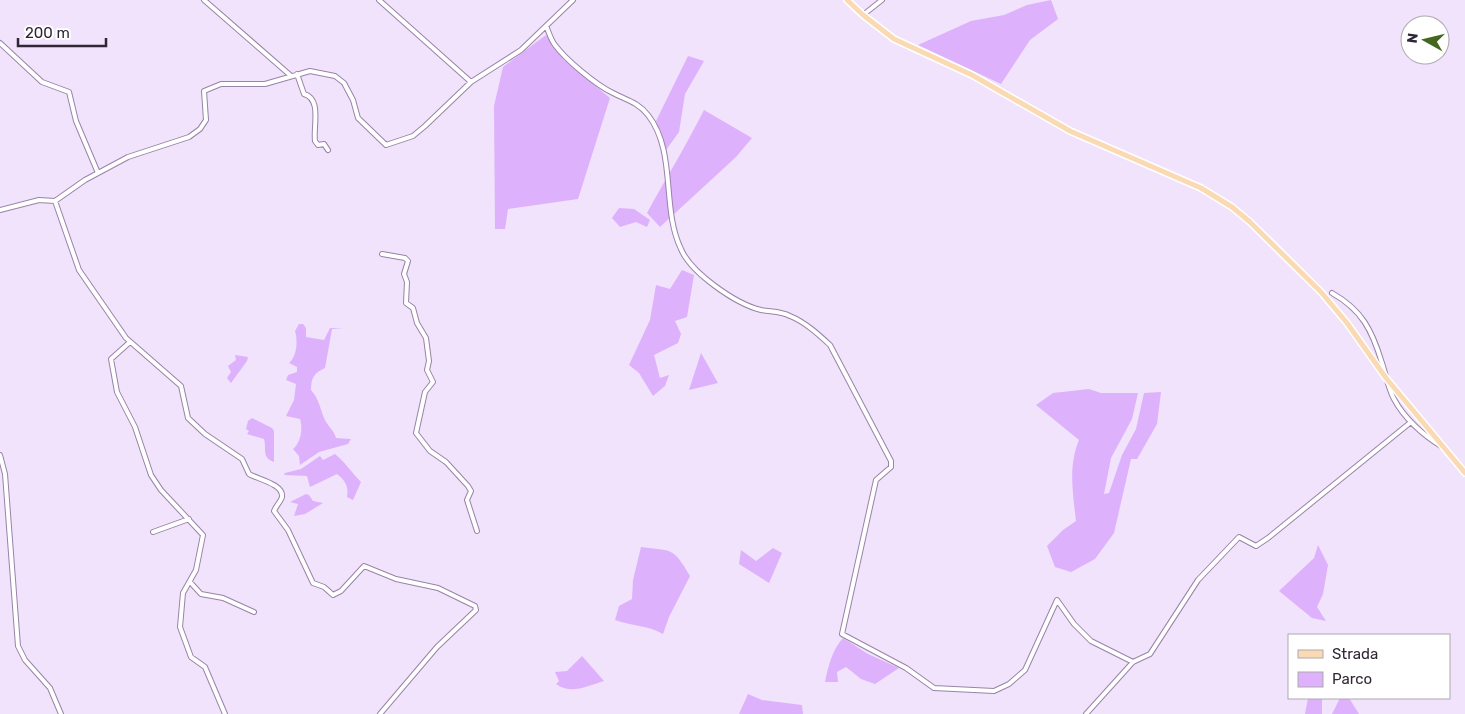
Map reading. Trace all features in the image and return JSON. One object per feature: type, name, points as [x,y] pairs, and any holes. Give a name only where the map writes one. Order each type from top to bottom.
[{"type":"main road","points":[[848,0],[863,15],[894,39],[972,75],[1063,128],[1097,145],[1200,188],[1232,207],[1250,222],[1321,292],[1347,322],[1386,378],[1465,473]]},
{"type":"street","points":[[204,0],[290,75]]},
{"type":"street","points":[[379,0],[471,82]]},
{"type":"street","points":[[0,210],[39,200],[54,201],[98,173],[128,157],[189,137],[200,130],[206,120],[204,91],[209,87],[221,84],[264,84],[290,75],[310,71],[335,76],[344,83],[353,100],[358,118],[386,145],[413,136],[471,82],[521,50],[547,28],[573,0]]},
{"type":"street","points":[[863,15],[882,0]]},
{"type":"street","points":[[547,28],[555,45],[583,71],[603,88],[636,103],[655,126],[665,165],[670,218],[681,250],[708,280],[727,296],[761,310],[792,316],[816,332],[830,345],[891,461],[891,467],[876,480],[842,634],[906,668],[934,688],[994,691],[1009,684],[1025,670],[1058,600],[1074,624],[1091,641],[1133,662]]},
{"type":"street","points":[[0,43],[42,82],[69,92],[76,121],[98,173]]},
{"type":"street","points":[[297,74],[304,94],[309,95],[316,103],[316,141],[318,145],[324,144],[328,150]]},
{"type":"street","points":[[54,201],[79,270],[130,342],[181,386],[187,414],[193,423],[242,460],[249,474],[276,486],[282,492],[282,499],[274,511],[288,530],[316,585],[324,587],[333,595],[341,590],[364,566],[396,579],[438,588],[475,606],[476,610],[437,647],[380,714]]},
{"type":"street","points":[[382,254],[400,256],[408,261],[404,274],[407,282],[406,303],[413,308],[417,323],[426,338],[427,370],[433,382],[425,392],[416,433],[430,451],[446,462],[468,486],[470,491],[466,500],[477,531]]},
{"type":"street","points":[[1332,293],[1350,303],[1360,314],[1382,361],[1394,400],[1410,422],[1442,447]]},
{"type":"street","points":[[130,342],[111,359],[117,392],[136,426],[146,464],[156,484],[203,534],[199,562],[183,592],[181,633],[191,657],[205,667],[225,714]]},
{"type":"street","points":[[1086,714],[1133,662],[1150,654],[1198,580],[1238,537],[1256,546],[1268,538],[1410,422]]},
{"type":"street","points":[[0,455],[5,474],[18,646],[25,660],[50,688],[61,714]]},
{"type":"street","points":[[153,532],[189,519]]},
{"type":"street","points":[[190,582],[200,594],[223,598],[254,612]]},
{"type":"green space","points":[[1051,0],[1058,19],[1030,40],[1001,84],[918,45],[971,21],[1004,15],[1027,5]]},
{"type":"green space","points":[[546,35],[563,59],[610,98],[578,199],[508,209],[505,229],[495,229],[494,106],[503,67]]},
{"type":"green space","points":[[688,56],[704,61],[685,94],[679,132],[666,150],[656,121]]},
{"type":"green space","points":[[704,110],[752,138],[736,157],[660,227],[647,213]]},
{"type":"green space","points":[[619,208],[634,209],[650,220],[647,227],[636,222],[620,227],[612,218]]},
{"type":"green space","points":[[682,270],[694,275],[687,317],[675,321],[681,334],[678,343],[654,355],[660,378],[669,375],[665,386],[653,396],[639,373],[629,365],[650,320],[656,285],[670,289]]},
{"type":"green space","points":[[299,324],[303,324],[306,328],[306,337],[324,340],[330,328],[343,328],[332,329],[325,368],[314,376],[311,390],[336,438],[351,439],[348,444],[319,452],[300,465],[299,456],[293,449],[301,435],[300,419],[286,416],[294,400],[296,384],[286,380],[288,375],[297,372],[297,367],[289,363],[295,352],[297,344],[295,331]]},
{"type":"green space","points":[[701,353],[718,383],[689,390]]},
{"type":"green space","points":[[235,355],[248,357],[231,383],[227,378],[231,372],[228,366],[236,360]]},
{"type":"green space","points":[[1089,389],[1101,393],[1138,393],[1132,419],[1111,458],[1104,494],[1109,493],[1122,455],[1136,429],[1144,393],[1161,392],[1157,424],[1137,459],[1131,459],[1114,533],[1095,559],[1071,572],[1055,567],[1047,546],[1063,530],[1076,521],[1072,470],[1079,440],[1036,405],[1053,393]]},
{"type":"green space","points":[[252,418],[272,428],[274,431],[274,462],[267,458],[264,439],[247,434],[249,431],[246,429],[248,421]]},
{"type":"green space","points":[[335,454],[361,482],[353,500],[347,497],[346,484],[337,474],[310,487],[307,476],[284,475],[285,473],[301,469],[320,456],[323,460]]},
{"type":"green space","points":[[306,494],[313,501],[323,503],[305,514],[294,516],[298,504],[290,502]]},
{"type":"green space","points":[[1318,545],[1328,565],[1323,594],[1317,607],[1326,621],[1312,618],[1279,591],[1314,558]]},
{"type":"green space","points":[[641,547],[671,552],[680,560],[690,576],[669,617],[663,634],[615,620],[619,606],[632,599],[633,580]]},
{"type":"green space","points":[[773,548],[782,553],[769,583],[739,564],[741,550],[756,561]]},
{"type":"green space","points":[[843,638],[868,654],[899,668],[875,684],[861,679],[846,667],[837,672],[838,682],[825,682],[833,653]]},
{"type":"green space","points":[[582,656],[604,681],[573,689],[567,689],[556,684],[559,681],[555,672],[567,671]]},
{"type":"green space","points":[[748,694],[762,700],[802,705],[803,714],[739,714]]},
{"type":"green space","points":[[1308,699],[1322,699],[1322,714],[1305,714]]},
{"type":"green space","points":[[1340,699],[1350,699],[1359,714],[1332,714]]}]
